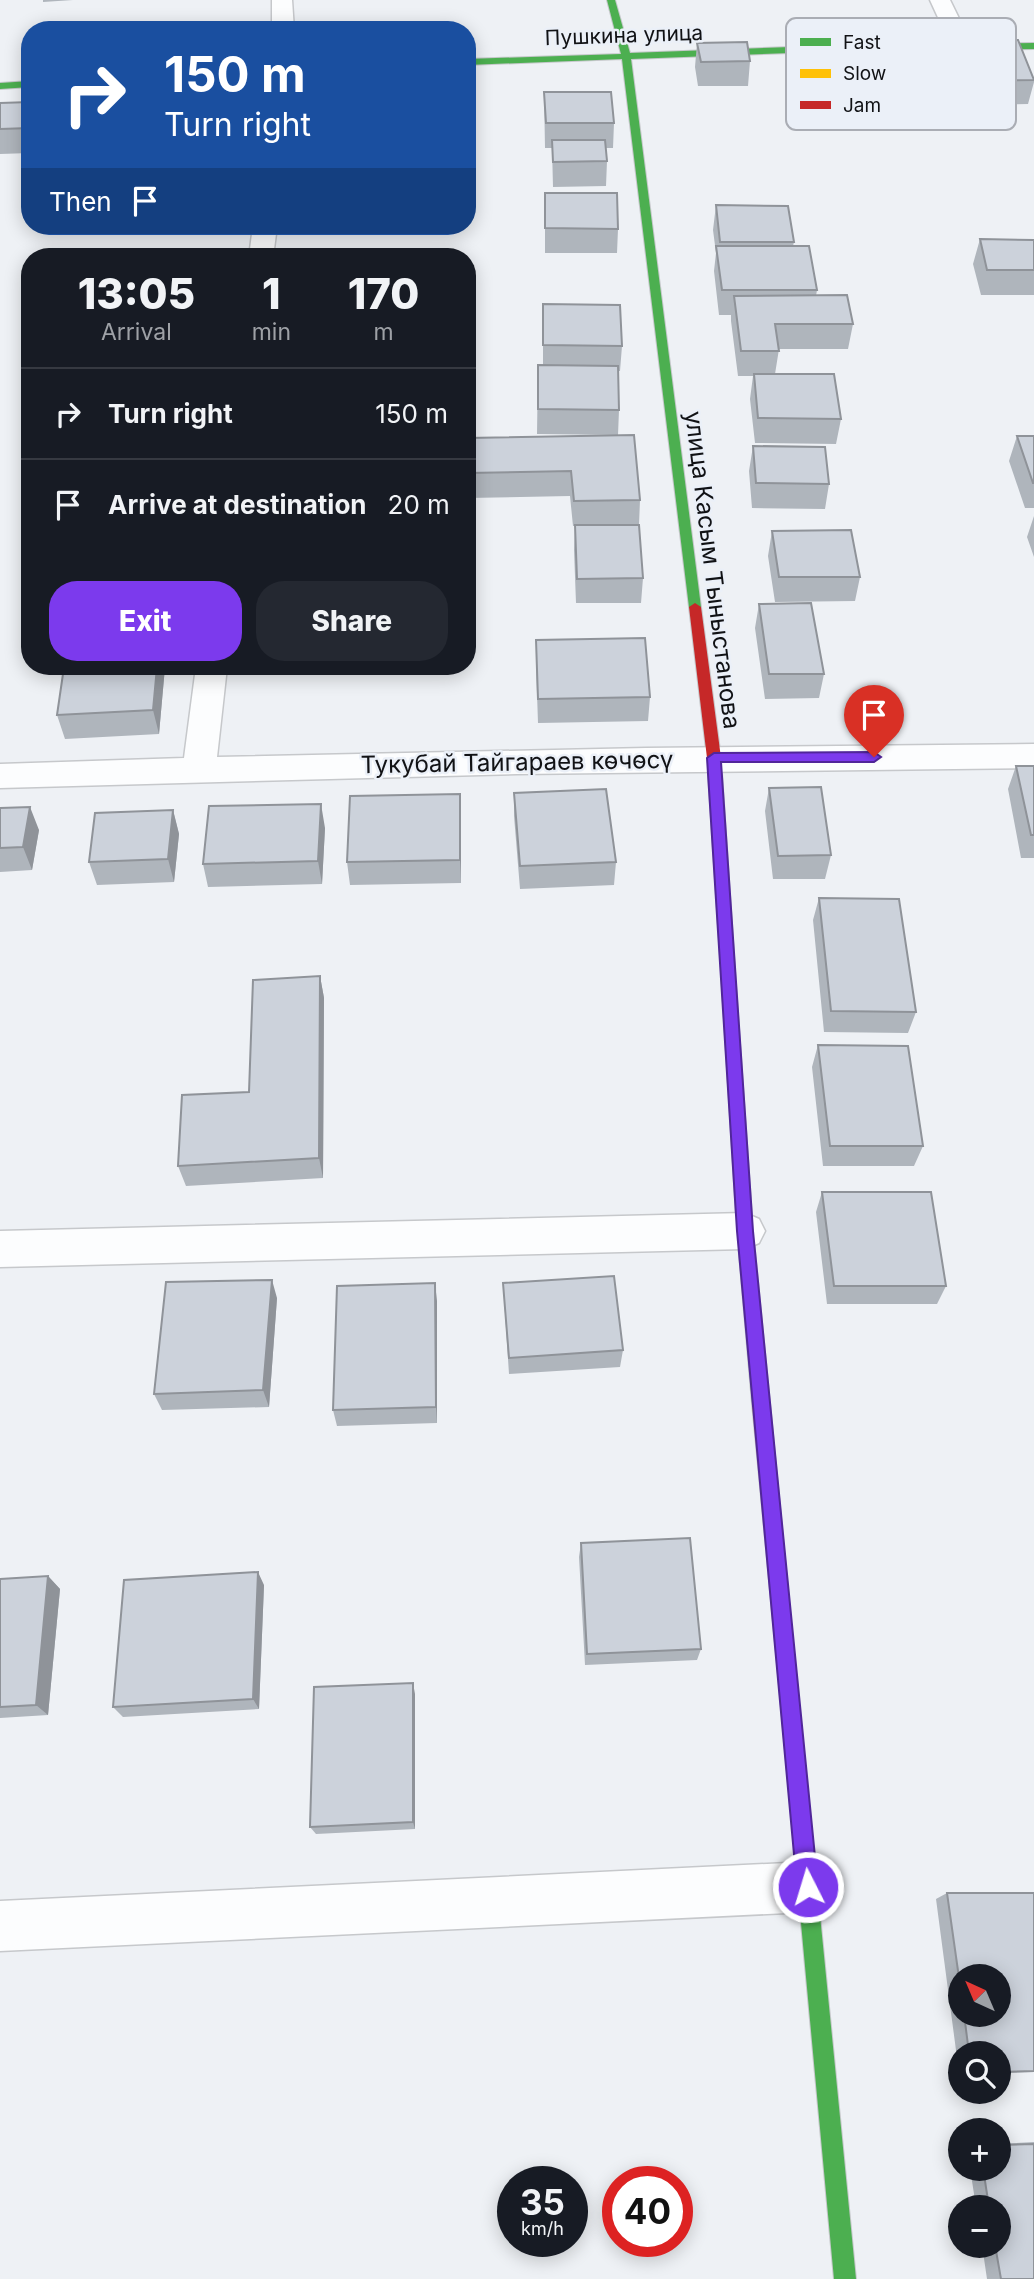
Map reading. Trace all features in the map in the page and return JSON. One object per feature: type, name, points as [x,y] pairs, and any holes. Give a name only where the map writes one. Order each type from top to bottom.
[{"type":"main road","name":"улица Касым Тыныстанова","points":[[611,0],[626,56],[714,758],[745,1231],[845,2279]]},
{"type":"main road","name":"Пушкина улица","points":[[1016,46],[1034,46]]},
{"type":"main road","name":"Пушкина улица","points":[[476,62],[786,51]]},
{"type":"main road","points":[[0,86],[21,85]]},
{"type":"street","points":[[282,0],[283,21]]},
{"type":"street","points":[[940,0],[948,18]]},
{"type":"street","points":[[199,769],[210,675]]},
{"type":"street","name":"Тукубай Тайгараев көчөсү","points":[[0,776],[714,758],[1034,757]]},
{"type":"street","points":[[0,1249],[745,1231]]},
{"type":"street","points":[[0,1926],[808,1887]]},
{"type":"building","points":[[1016,40],[1018,40],[1034,80],[1016,80]]},
{"type":"building","points":[[747,42],[750,61],[701,62],[697,43]]},
{"type":"building","points":[[544,92],[611,92],[614,123],[546,123]]},
{"type":"building","points":[[21,102],[21,128],[0,129],[0,103]]},
{"type":"building","points":[[552,140],[605,140],[607,161],[553,162]]},
{"type":"building","points":[[545,193],[617,193],[618,229],[545,228]]},
{"type":"building","points":[[716,205],[788,206],[794,242],[720,242]]},
{"type":"building","points":[[980,239],[1034,240],[1034,270],[987,270]]},
{"type":"building","points":[[716,246],[809,246],[817,290],[722,290]]},
{"type":"building","points":[[847,295],[853,324],[775,324],[779,351],[741,351],[734,296]]},
{"type":"building","points":[[543,304],[620,305],[622,346],[543,345]]},
{"type":"building","points":[[538,365],[618,366],[619,410],[538,409]]},
{"type":"building","points":[[754,374],[834,374],[841,419],[758,418]]},
{"type":"building","points":[[634,435],[640,500],[574,501],[571,471],[476,473],[476,438]]},
{"type":"building","points":[[1017,436],[1034,436],[1034,483],[1033,483]]},
{"type":"building","points":[[753,446],[825,447],[829,484],[756,483]]},
{"type":"building","points":[[575,525],[639,525],[643,578],[577,579]]},
{"type":"building","points":[[851,530],[860,577],[779,577],[772,531]]},
{"type":"building","points":[[811,603],[824,674],[769,674],[759,604]]},
{"type":"building","points":[[645,638],[650,697],[538,699],[536,640]]},
{"type":"building","points":[[63,675],[156,675],[153,710],[57,715]]},
{"type":"building","points":[[1016,766],[1034,766],[1034,835],[1031,835]]},
{"type":"building","points":[[821,787],[831,855],[778,856],[769,788]]},
{"type":"building","points":[[606,789],[616,862],[520,866],[514,793]]},
{"type":"building","points":[[460,794],[460,860],[347,862],[350,796]]},
{"type":"building","points":[[321,804],[318,861],[203,864],[209,806]]},
{"type":"building","points":[[30,807],[23,847],[0,848],[0,808]]},
{"type":"building","points":[[173,810],[168,859],[89,862],[95,813]]},
{"type":"building","points":[[819,898],[899,899],[916,1012],[831,1011]]},
{"type":"building","points":[[320,976],[319,1158],[178,1166],[182,1095],[249,1092],[253,980]]},
{"type":"building","points":[[818,1045],[908,1046],[923,1146],[830,1146]]},
{"type":"building","points":[[822,1192],[931,1192],[946,1286],[834,1286]]},
{"type":"building","points":[[614,1276],[623,1350],[509,1358],[503,1283]]},
{"type":"building","points":[[272,1280],[263,1390],[154,1394],[166,1282]]},
{"type":"building","points":[[435,1283],[436,1407],[333,1410],[337,1286]]},
{"type":"building","points":[[690,1538],[701,1649],[587,1654],[581,1543]]},
{"type":"building","points":[[258,1572],[253,1699],[113,1707],[124,1580]]},
{"type":"building","points":[[48,1576],[36,1705],[0,1707],[0,1579]]},
{"type":"building","points":[[413,1683],[413,1822],[310,1827],[314,1687]]},
{"type":"building","points":[[947,1893],[1034,1893],[1034,2071],[1011,2072],[1011,2041],[967,2041],[966,2027],[1012,2026],[1012,1964],[957,1964]]},
{"type":"building","points":[[1034,2144],[1034,2279],[1001,2279],[997,2258],[1011,2258],[1011,2195],[987,2195],[985,2181],[1011,2181],[1011,2145]]},
{"type":"traffic: fast","points":[[611,0],[626,56],[695,607]]},
{"type":"traffic: fast","points":[[1016,46],[1034,46]]},
{"type":"traffic: fast","points":[[476,62],[786,50]]},
{"type":"traffic: fast","points":[[0,86],[21,85]]},
{"type":"traffic: fast","points":[[728,971],[745,1231],[761,1403]]},
{"type":"traffic: fast","points":[[785,1653],[845,2279]]},
{"type":"traffic: slow","points":[[761,1403],[785,1653]]},
{"type":"traffic: jam","points":[[695,607],[714,758],[728,971]]},
{"type":"route","points":[[808,1887],[745,1231],[714,758],[874,757]]}]
